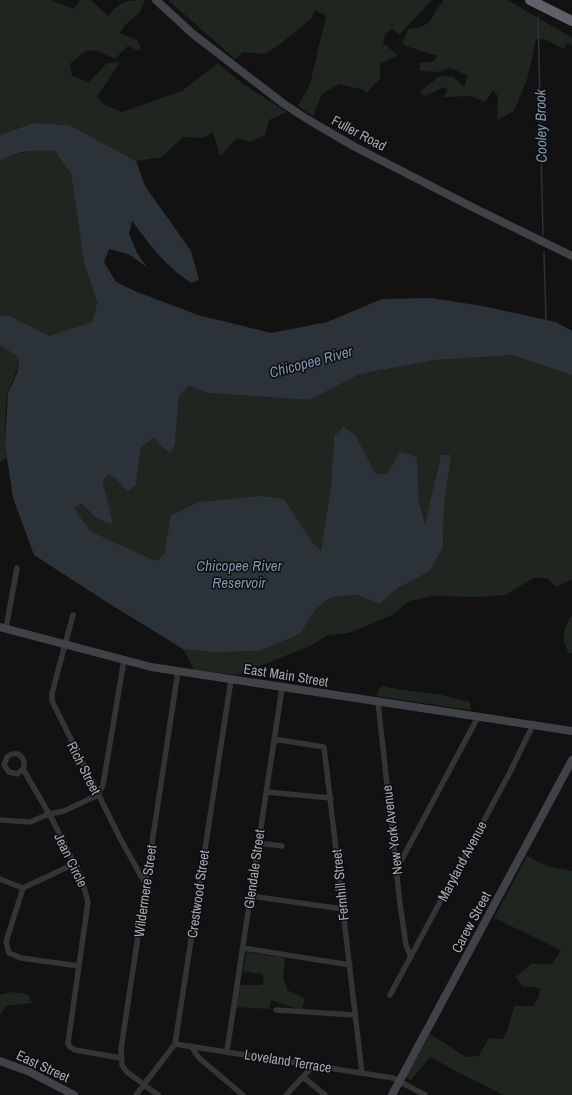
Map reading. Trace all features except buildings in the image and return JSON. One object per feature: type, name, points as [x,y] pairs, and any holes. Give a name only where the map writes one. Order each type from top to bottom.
[{"type":"highway","points":[[530,0],[572,21]]},
{"type":"main road","name":"Fuller Road","points":[[156,0],[193,34],[284,104],[312,122],[355,147],[572,256]]},
{"type":"main road","name":"East Main Street","points":[[3,627],[124,660],[178,671],[572,731]]},
{"type":"main road","name":"Carew Street","points":[[392,1095],[572,760]]},
{"type":"main road","name":"East Street","points":[[0,1061],[30,1072],[74,1095]]},
{"type":"street","points":[[3,627],[17,568]]},
{"type":"street","name":"Rich Street","points":[[73,615],[52,693],[52,701],[98,795],[146,886]]},
{"type":"street","points":[[0,820],[30,822],[49,814],[64,812],[98,795],[104,785],[124,660]]},
{"type":"street","name":"Wildermere Street","points":[[121,1058],[178,671]]},
{"type":"street","name":"Crestwood Street","points":[[136,1095],[175,1044],[230,680]]},
{"type":"street","name":"Glendale Street","points":[[227,1051],[282,688]]},
{"type":"street","name":"New York Avenue","points":[[378,702],[406,945],[411,957]]},
{"type":"street","points":[[396,863],[401,861],[423,822],[478,717]]},
{"type":"street","name":"Maryland Avenue","points":[[390,995],[509,774],[533,725]]},
{"type":"street","name":"Fernhill Street","points":[[274,739],[324,747],[362,1073]]},
{"type":"street","name":"Jean Circle","points":[[24,769],[49,814],[87,892],[88,902],[68,1038],[70,1047],[75,1050],[121,1058]]},
{"type":"street","points":[[266,792],[331,798]]},
{"type":"street","points":[[258,843],[282,846]]},
{"type":"street","points":[[74,864],[24,888],[6,942],[6,947],[9,953],[21,958],[79,966]]},
{"type":"street","points":[[0,879],[24,888]]},
{"type":"street","points":[[250,896],[343,909]]},
{"type":"street","points":[[242,948],[350,965]]},
{"type":"street","points":[[276,1010],[355,1015]]},
{"type":"street","name":"Loveland Terrace","points":[[175,1044],[393,1078],[425,1095]]},
{"type":"street","points":[[191,1046],[199,1058],[243,1095]]},
{"type":"street","points":[[121,1058],[122,1065],[127,1072],[158,1095]]},
{"type":"street","points":[[286,1095],[314,1065]]},
{"type":"street","points":[[303,1077],[325,1095]]},
{"type":"shaded area","points":[[0,0],[51,0],[74,9],[80,0],[91,0],[108,16],[116,7],[124,2],[145,0],[139,13],[125,25],[120,33],[137,40],[141,48],[139,51],[128,46],[115,59],[101,52],[91,50],[82,54],[70,64],[72,76],[89,82],[107,63],[120,62],[97,97],[105,105],[122,112],[182,91],[218,63],[243,84],[287,112],[269,120],[265,135],[250,142],[237,138],[220,156],[213,132],[203,138],[183,137],[162,157],[136,161],[69,125],[33,123],[0,135]]},
{"type":"shaded area","points":[[168,0],[432,0],[399,35],[392,28],[385,35],[383,43],[398,55],[380,64],[380,79],[366,93],[364,90],[339,84],[322,94],[313,116],[298,106],[310,84],[326,16],[315,10],[312,18],[265,54],[243,52],[235,59]]},
{"type":"shaded area","points":[[444,0],[508,0],[572,38],[572,46],[567,43],[564,49],[544,39],[536,40],[527,80],[514,111],[497,120],[498,96],[493,90],[485,102],[471,96],[443,97],[448,90],[444,87],[425,96],[419,92],[440,76],[453,77],[464,87],[468,76],[451,68],[437,72],[420,71],[420,63],[434,61],[437,56],[406,46],[402,42],[409,29],[423,26],[430,20]]},
{"type":"shaded area","points":[[37,149],[55,150],[71,174],[84,263],[97,303],[92,322],[49,337],[10,316],[0,316],[0,161],[10,156]]},
{"type":"shaded area","points":[[0,345],[19,358],[15,376],[8,393],[6,408],[5,426],[7,458],[0,462]]},
{"type":"shaded area","points":[[512,355],[572,375],[572,579],[556,587],[547,578],[534,578],[505,595],[477,597],[433,596],[409,601],[392,615],[349,633],[328,635],[310,646],[237,675],[194,670],[183,649],[211,652],[300,634],[315,610],[331,597],[357,595],[380,604],[395,590],[430,571],[443,547],[444,504],[441,455],[425,525],[419,502],[416,457],[387,474],[376,474],[356,436],[334,436],[331,485],[321,552],[260,496],[198,502],[171,515],[164,554],[156,561],[89,531],[74,508],[82,504],[89,513],[111,517],[103,482],[108,474],[115,478],[128,492],[136,485],[141,447],[153,438],[170,454],[175,444],[179,395],[189,384],[207,393],[310,400],[360,374],[436,360]]},
{"type":"shaded area","points":[[572,615],[572,653],[569,653],[564,643],[564,634],[566,624]]},
{"type":"shaded area","points":[[383,686],[440,695],[470,702],[470,710],[377,696],[379,689]]},
{"type":"shaded area","points":[[527,856],[547,866],[572,871],[572,1095],[504,1095],[430,1057],[411,1080],[405,1077],[430,1034],[466,1057],[479,1056],[489,1038],[503,1039],[508,1028],[514,1006],[534,1006],[539,996],[540,988],[522,986],[516,977],[531,964],[552,964],[561,950],[494,918]]},
{"type":"shaded area","points":[[246,952],[285,958],[283,977],[287,990],[305,999],[302,1010],[271,1000],[269,1009],[235,1007],[239,985],[262,985],[264,978],[261,974],[243,971]]},
{"type":"shaded area","points":[[12,992],[28,994],[32,1003],[6,1006],[0,1015],[0,995]]},
{"type":"water","name":"Chicopee River Reservoir","points":[[33,123],[69,125],[136,161],[145,186],[191,251],[199,280],[191,283],[165,262],[132,221],[129,233],[137,253],[147,267],[128,254],[109,249],[104,262],[116,282],[137,292],[198,315],[271,333],[327,322],[382,299],[432,298],[482,306],[556,322],[572,331],[572,375],[512,355],[436,360],[360,374],[310,400],[207,393],[189,385],[179,396],[175,444],[170,454],[153,438],[141,447],[136,485],[128,492],[115,478],[108,474],[103,482],[113,524],[96,517],[82,504],[74,508],[90,531],[156,561],[164,554],[171,515],[198,502],[260,496],[284,499],[312,542],[321,551],[331,485],[334,436],[344,427],[356,436],[376,474],[387,474],[400,452],[417,457],[419,502],[425,524],[441,455],[451,455],[444,504],[443,547],[430,571],[395,590],[380,604],[357,595],[331,597],[315,610],[300,634],[258,651],[211,652],[183,649],[34,555],[13,498],[5,444],[8,393],[18,371],[19,358],[0,345],[0,316],[10,316],[49,336],[92,322],[97,303],[84,263],[71,174],[55,151],[41,150],[20,153],[0,161],[0,135]]},
{"type":"waterway","name":"Cooley Brook","points":[[538,17],[543,235]]},
{"type":"waterway","name":"Cooley Brook","points":[[544,252],[546,320]]},
{"type":"water label","name":"Chicopee River","points":[[311,362]]}]
